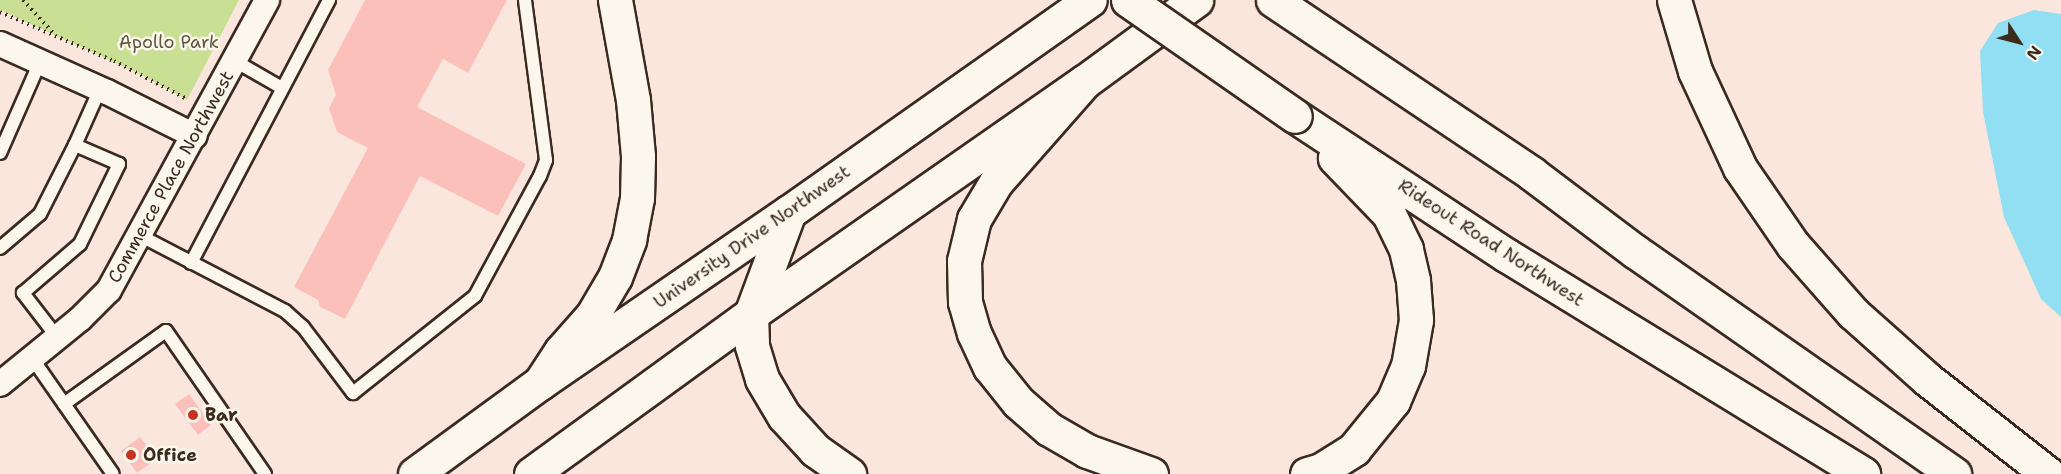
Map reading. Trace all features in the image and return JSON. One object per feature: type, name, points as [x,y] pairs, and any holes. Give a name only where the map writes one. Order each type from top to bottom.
[{"type":"highway","points":[[540,383],[561,351],[592,316],[615,277],[629,240],[637,198],[638,156],[633,100],[615,0]]},
{"type":"highway","name":"University Drive Northwest","points":[[415,474],[540,383],[789,212],[1089,0]]},
{"type":"highway","name":"Rideout Road Northwest","points":[[1128,0],[1295,116],[1506,255],[1863,474]]},
{"type":"highway","points":[[531,474],[751,314],[1084,82],[1196,0]]},
{"type":"highway","points":[[1273,0],[1531,173],[1636,252],[1954,474]]},
{"type":"highway","points":[[1674,0],[1695,71],[1740,168],[1793,245],[1853,314],[1927,379],[2048,474]]},
{"type":"highway","points":[[1084,82],[996,182],[974,219],[964,261],[965,302],[974,333],[990,367],[1018,402],[1049,429],[1087,451],[1151,474]]},
{"type":"highway","points":[[1295,116],[1389,214],[1406,249],[1413,280],[1416,320],[1408,366],[1393,401],[1354,449],[1321,470],[1307,474]]},
{"type":"highway","points":[[789,212],[751,314],[752,346],[762,379],[784,416],[815,450],[849,474]]},
{"type":"street","name":"Commerce Place Northwest","points":[[0,384],[109,290],[141,236],[267,0]]},
{"type":"street","points":[[0,44],[100,89],[195,136]]},
{"type":"lane","points":[[191,263],[329,0]]},
{"type":"lane","points":[[141,236],[285,311],[303,327],[353,393],[475,296],[540,176],[546,160],[525,0]]},
{"type":"lane","points":[[235,61],[282,87]]},
{"type":"lane","points":[[0,153],[40,62]]},
{"type":"lane","points":[[0,248],[40,214],[100,89]]},
{"type":"lane","points":[[57,337],[23,293],[81,244],[119,164],[75,145]]},
{"type":"lane","points":[[64,404],[166,331],[265,474]]},
{"type":"lane","points":[[32,358],[113,474]]},
{"type":"path","points":[[23,0],[56,36]]},
{"type":"path","points":[[0,12],[114,61],[187,100],[192,90]]},
{"type":"green space","name":"Apollo Park","points":[[0,0],[239,0],[187,100],[140,74],[0,10]]},
{"type":"water","points":[[2034,10],[2061,14],[2061,317],[2041,299],[2004,217],[1983,112],[1980,51],[1998,23]]},
{"type":"building","points":[[365,0],[507,0],[468,73],[443,59],[417,107],[526,164],[498,216],[420,176],[345,319],[320,307],[318,300],[294,287],[368,148],[337,132],[329,108],[336,95],[328,70]]},
{"type":"building","name":"Bar","points":[[189,394],[211,425],[198,435],[175,404]]},
{"type":"building","points":[[140,437],[157,459],[137,473],[121,451]]},
{"type":"place","name":"Bar","points":[[193,415]]},
{"type":"place","name":"Office","points":[[131,455]]}]
